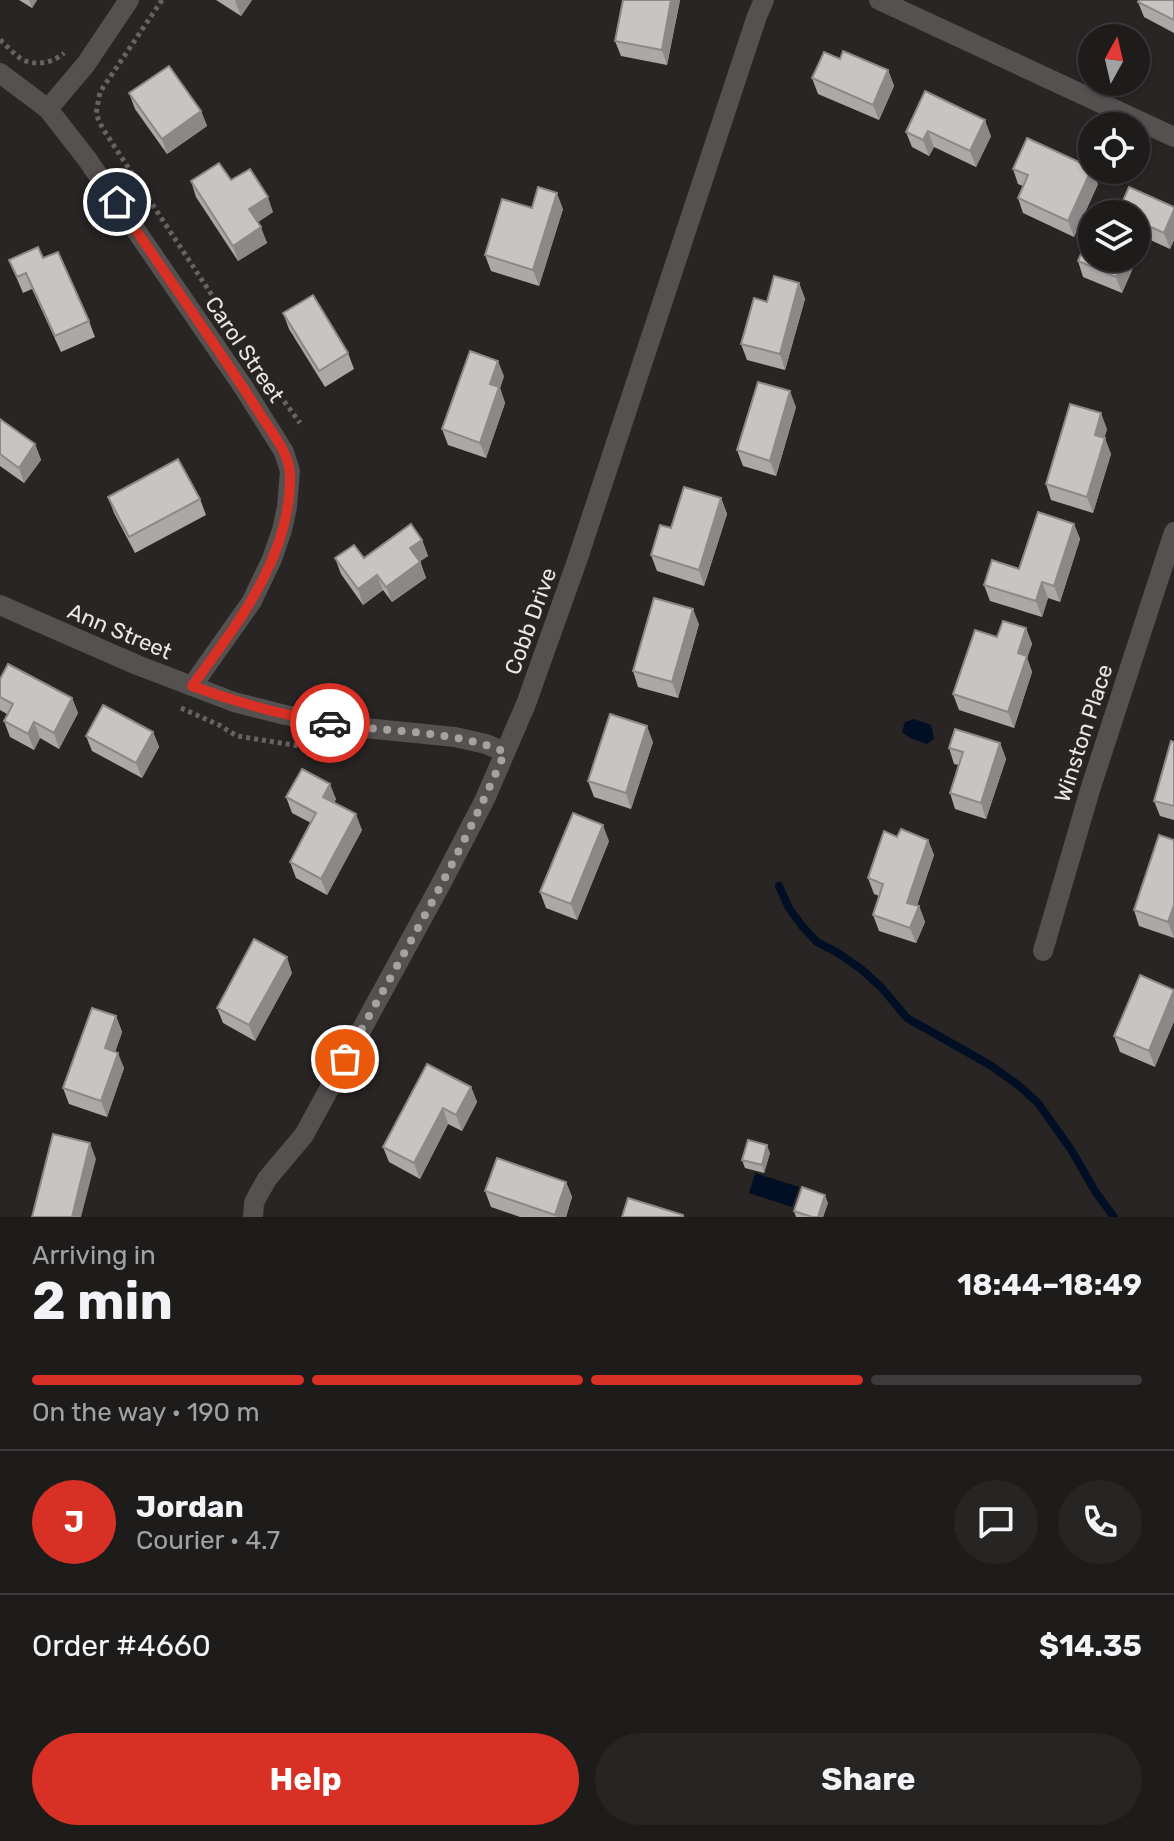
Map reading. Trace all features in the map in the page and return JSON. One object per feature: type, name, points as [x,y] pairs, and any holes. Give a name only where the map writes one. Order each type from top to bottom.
[{"type":"street","points":[[48,109],[86,64],[129,0]]},
{"type":"street","name":"Cobb Drive","points":[[253,1217],[254,1203],[267,1179],[304,1135],[442,882],[485,799],[526,704],[577,561],[764,0]]},
{"type":"street","points":[[879,0],[1174,137]]},
{"type":"street","name":"Carol Street","points":[[0,73],[48,109],[87,159],[244,388],[284,452],[290,471],[287,507],[272,559],[238,624],[192,686]]},
{"type":"street","name":"Winston Place","points":[[1043,951],[1090,790],[1174,532]]},
{"type":"street","name":"Ann Street","points":[[0,605],[137,665],[234,702],[345,726],[455,737],[505,752]]},
{"type":"path","points":[[162,0],[100,92],[96,114],[257,363]]},
{"type":"path","points":[[0,40],[23,61],[39,63],[56,60],[73,44]]},
{"type":"path","points":[[262,372],[300,423]]},
{"type":"water","points":[[914,719],[931,725],[934,739],[927,744],[902,732],[905,722]]},
{"type":"water","points":[[755,1173],[799,1187],[792,1207],[749,1193]]},
{"type":"building","points":[[623,0],[671,0],[662,50],[615,41]]},
{"type":"building","points":[[1174,0],[1174,20],[1138,2]]},
{"type":"building","points":[[843,51],[888,70],[873,105],[812,78],[824,52],[840,59]]},
{"type":"building","points":[[169,66],[201,111],[162,139],[129,93]]},
{"type":"building","points":[[925,91],[985,120],[970,151],[928,131],[923,140],[906,132]]},
{"type":"building","points":[[1027,138],[1078,162],[1078,184],[1085,184],[1068,221],[1018,198],[1028,175],[1013,169]]},
{"type":"building","points":[[219,163],[231,180],[250,169],[268,197],[249,209],[261,227],[233,246],[191,181]]},
{"type":"building","points":[[538,187],[557,193],[533,270],[485,255],[502,199],[532,208]]},
{"type":"building","points":[[1129,187],[1174,207],[1164,233],[1150,227],[1150,200],[1123,200]]},
{"type":"building","points":[[38,247],[43,258],[58,252],[89,321],[55,336],[26,273],[17,277],[9,260]]},
{"type":"building","points":[[774,276],[799,283],[780,354],[741,344],[754,298],[767,302]]},
{"type":"building","points":[[313,295],[348,353],[319,371],[283,313]]},
{"type":"building","points":[[470,351],[498,361],[490,384],[499,387],[480,443],[442,429]]},
{"type":"building","points":[[758,382],[790,391],[770,461],[737,450]]},
{"type":"building","points":[[1070,404],[1101,413],[1095,435],[1105,438],[1087,497],[1046,484]]},
{"type":"building","points":[[0,419],[35,444],[19,468],[0,454]]},
{"type":"building","points":[[178,459],[200,499],[129,537],[108,497]]},
{"type":"building","points":[[684,487],[721,498],[699,570],[651,555],[660,525],[671,528]]},
{"type":"building","points":[[1038,512],[1074,524],[1054,586],[1042,582],[1036,601],[984,585],[992,560],[1019,569]]},
{"type":"building","points":[[411,524],[422,540],[410,548],[420,562],[386,587],[377,575],[358,589],[335,558],[354,545],[364,558]]},
{"type":"building","points":[[654,598],[693,609],[672,682],[633,671]]},
{"type":"building","points":[[1003,621],[1026,628],[1018,653],[1027,656],[1008,712],[953,694],[975,630],[997,637]]},
{"type":"building","points":[[8,664],[72,698],[54,733],[34,722],[28,734],[4,721],[13,704],[0,697],[0,679]]},
{"type":"building","points":[[103,705],[153,732],[136,763],[86,736]]},
{"type":"building","points":[[610,714],[647,726],[626,793],[588,781]]},
{"type":"building","points":[[955,729],[1000,743],[981,803],[950,793],[963,752],[949,748]]},
{"type":"building","points":[[1171,741],[1174,742],[1174,806],[1154,801]]},
{"type":"building","points":[[302,769],[330,784],[323,797],[356,814],[321,879],[290,862],[316,813],[286,797]]},
{"type":"building","points":[[573,813],[603,825],[571,904],[540,892]]},
{"type":"building","points":[[901,829],[928,840],[907,903],[919,906],[910,928],[873,915],[883,884],[868,878],[884,831],[897,837]]},
{"type":"building","points":[[1159,835],[1174,840],[1174,905],[1168,922],[1134,910]]},
{"type":"building","points":[[254,939],[287,957],[249,1025],[217,1008]]},
{"type":"building","points":[[1140,975],[1174,990],[1149,1051],[1114,1036]]},
{"type":"building","points":[[92,1008],[116,1016],[105,1048],[118,1053],[101,1101],[63,1088]]},
{"type":"building","points":[[427,1064],[471,1087],[456,1115],[443,1108],[414,1163],[383,1147]]},
{"type":"building","points":[[53,1134],[90,1143],[72,1217],[32,1217]]},
{"type":"building","points":[[748,1140],[767,1145],[762,1165],[742,1160]]},
{"type":"building","points":[[497,1158],[566,1182],[555,1215],[485,1191]]},
{"type":"building","points":[[802,1187],[825,1195],[818,1217],[794,1211]]},
{"type":"building","points":[[628,1198],[683,1215],[683,1217],[622,1217]]},
{"type":"waterway","points":[[779,886],[789,908],[817,942],[861,969],[907,1018],[990,1065],[1038,1103],[1114,1217]]},
{"type":"way so far","points":[[330,723],[455,737],[505,752],[485,799],[442,882],[345,1059]]},
{"type":"route","points":[[117,202],[244,388],[284,452],[290,471],[287,507],[272,559],[238,624],[192,686],[234,702],[330,723]]}]
